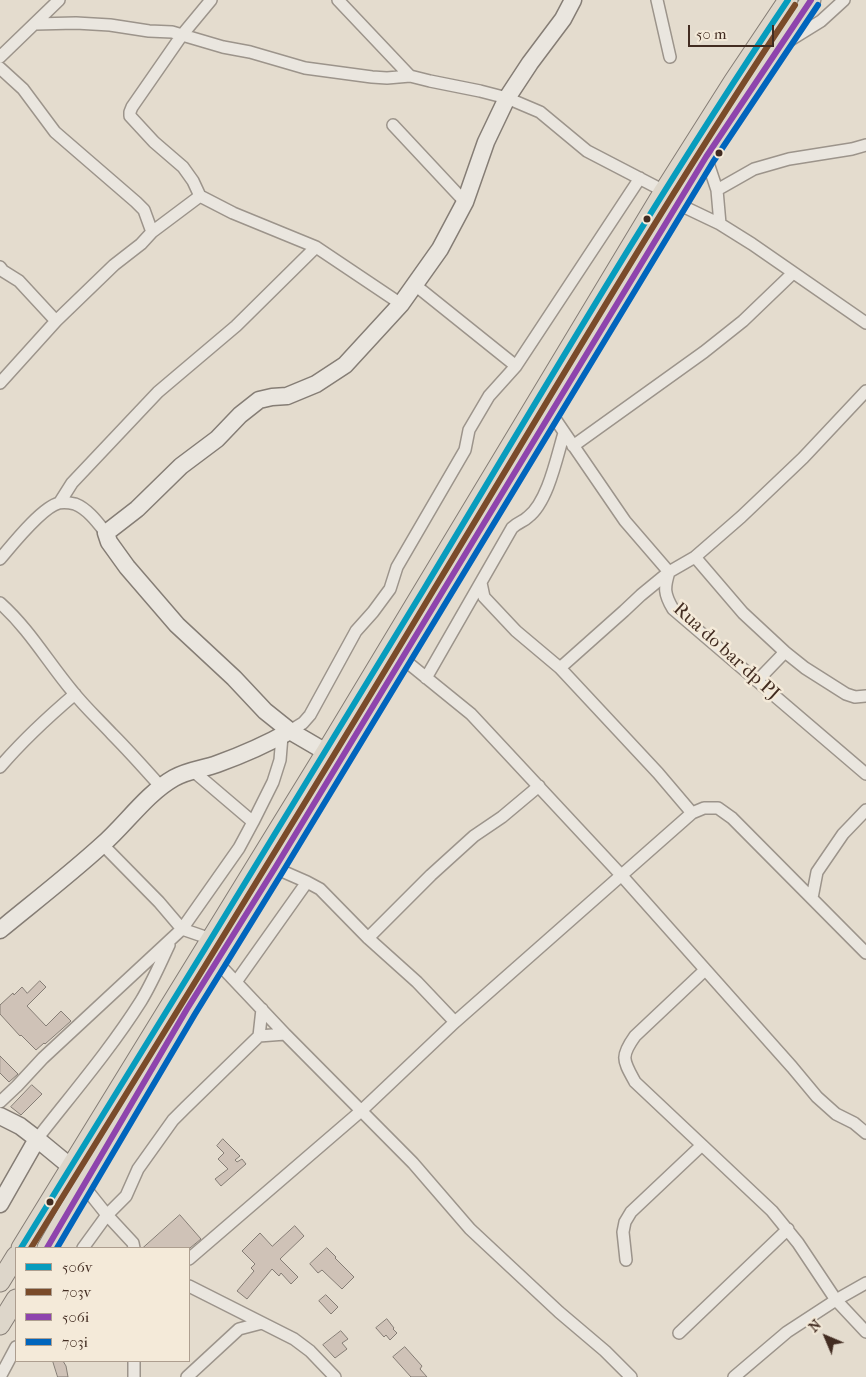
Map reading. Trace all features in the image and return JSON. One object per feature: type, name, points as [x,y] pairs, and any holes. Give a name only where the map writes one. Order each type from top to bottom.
[{"type":"main road","points":[[22,1247],[326,752],[664,191],[788,0]]},
{"type":"main road","points":[[48,1247],[216,961],[276,868],[706,157],[810,0]]},
{"type":"main road","points":[[0,1282],[15,1258]]},
{"type":"main road","points":[[0,1325],[15,1301]]},
{"type":"street","points":[[0,57],[59,0]]},
{"type":"street","points":[[211,0],[182,35],[132,107],[130,116],[154,142],[183,167],[193,181],[200,196],[233,213],[316,247],[401,304]]},
{"type":"street","points":[[338,0],[410,76]]},
{"type":"street","points":[[106,534],[136,509],[181,466],[217,439],[240,415],[259,400],[287,396],[316,384],[345,364],[401,304],[440,249],[465,202],[486,142],[507,98],[573,0]]},
{"type":"street","points":[[657,0],[670,57]]},
{"type":"street","points":[[780,47],[821,21],[844,0]]},
{"type":"street","points":[[35,24],[76,23],[172,32],[305,68],[372,77],[410,76],[507,98],[540,112],[587,151],[664,191]]},
{"type":"street","points":[[0,68],[23,89],[54,132],[144,210],[152,232]]},
{"type":"street","points":[[393,125],[465,202]]},
{"type":"street","points":[[716,190],[754,169],[789,159],[866,145]]},
{"type":"street","points":[[706,157],[716,190],[720,224]]},
{"type":"street","points":[[0,930],[103,845],[161,787],[174,778],[192,770],[212,766],[239,756],[286,734],[303,723],[310,715],[356,631],[390,589],[397,567],[465,450],[469,430],[489,396],[516,366],[640,178]]},
{"type":"street","points":[[0,383],[56,320],[114,265],[141,244],[152,232],[200,196]]},
{"type":"street","points":[[678,204],[720,224],[752,244],[866,323]]},
{"type":"street","points":[[0,559],[39,516],[60,502],[72,483],[158,392],[236,326],[316,247]]},
{"type":"street","points":[[0,267],[19,281],[56,320]]},
{"type":"street","points":[[573,446],[743,321],[793,273]]},
{"type":"street","points":[[416,284],[516,366]]},
{"type":"street","points":[[560,668],[641,595],[669,572],[695,557],[741,517],[803,458],[866,391]]},
{"type":"street","points":[[551,413],[626,521],[669,572]]},
{"type":"street","points":[[426,678],[512,528],[518,522],[528,518],[538,506],[546,491],[564,432]]},
{"type":"street","points":[[60,502],[76,505],[90,515],[106,534],[126,567],[177,625],[234,678],[286,734],[326,752]]},
{"type":"street","points":[[695,557],[743,613],[785,652],[805,668],[846,694],[855,697],[866,696]]},
{"type":"street","name":"Rua do bar dp PJ","points":[[669,572],[664,587],[667,599],[673,609],[866,774]]},
{"type":"street","points":[[481,583],[484,597],[516,631],[560,668],[658,773],[692,813]]},
{"type":"street","points":[[471,599],[484,597]]},
{"type":"street","points":[[0,604],[33,637],[58,674],[75,694],[161,787]]},
{"type":"street","points":[[757,680],[785,652]]},
{"type":"street","points":[[402,658],[471,714],[622,876],[817,1097],[836,1114],[854,1123],[866,1133]]},
{"type":"street","points":[[0,766],[35,728],[75,694]]},
{"type":"street","points":[[0,1102],[42,1058],[182,929],[239,848],[254,822],[273,782],[286,734]]},
{"type":"street","points":[[192,770],[254,822]]},
{"type":"street","points":[[368,938],[431,875],[474,836],[502,817],[539,786]]},
{"type":"street","points":[[190,1258],[361,1112],[456,1022],[692,813],[704,808],[718,808],[732,818],[866,953]]},
{"type":"street","points":[[812,898],[817,872],[843,834],[866,810]]},
{"type":"street","points":[[103,845],[159,902],[182,929],[211,939]]},
{"type":"street","points":[[276,868],[320,890],[368,938],[417,982],[456,1022]]},
{"type":"street","points":[[795,882],[817,872]]},
{"type":"street","points":[[236,982],[307,882]]},
{"type":"street","points":[[0,1204],[37,1140],[109,1048],[142,999],[170,941]]},
{"type":"street","points":[[216,961],[361,1112],[413,1163],[470,1229],[559,1312],[605,1351],[631,1377]]},
{"type":"street","points":[[705,970],[635,1036],[626,1048],[626,1065],[635,1082],[772,1211],[788,1229],[836,1300],[866,1332]]},
{"type":"street","points":[[259,1036],[262,1009]]},
{"type":"street","points":[[84,1247],[107,1215],[126,1196],[138,1169],[173,1120],[259,1036],[285,1034]]},
{"type":"street","points":[[0,1116],[20,1126],[71,1167]]},
{"type":"street","points":[[626,1260],[623,1232],[625,1222],[631,1212],[702,1145]]},
{"type":"street","points":[[83,1185],[135,1246]]},
{"type":"street","points":[[679,1333],[788,1229]]},
{"type":"street","points":[[734,1377],[787,1332],[866,1283]]},
{"type":"street","points":[[190,1287],[294,1339],[310,1351],[335,1377]]},
{"type":"street","points":[[188,1377],[239,1329],[262,1323]]},
{"type":"street","points":[[0,1377],[15,1349]]},
{"type":"street","points":[[134,1362],[134,1377]]},
{"type":"building","points":[[40,981],[46,987],[27,1006],[46,1026],[61,1011],[71,1021],[36,1050],[0,1014],[0,1005],[22,987],[27,993]]},
{"type":"building","points":[[0,1056],[18,1074],[9,1082],[0,1073]]},
{"type":"building","points":[[32,1085],[42,1094],[21,1115],[11,1107]]},
{"type":"building","points":[[223,1139],[240,1156],[235,1160],[237,1162],[242,1159],[246,1164],[221,1186],[215,1179],[228,1169],[218,1159],[224,1153],[217,1146]]},
{"type":"building","points":[[180,1215],[201,1239],[190,1248],[144,1247]]},
{"type":"building","points":[[295,1226],[304,1236],[280,1259],[298,1277],[291,1284],[281,1273],[279,1276],[272,1269],[247,1299],[237,1291],[254,1271],[251,1268],[255,1264],[242,1251],[260,1233],[272,1246]]},
{"type":"building","points":[[327,1248],[354,1277],[342,1289],[322,1270],[318,1273],[310,1264]]},
{"type":"building","points":[[326,1295],[338,1307],[331,1314],[319,1301]]},
{"type":"building","points":[[387,1319],[397,1333],[390,1340],[386,1335],[384,1337],[376,1328]]},
{"type":"building","points":[[341,1331],[348,1339],[342,1343],[347,1349],[335,1358],[323,1345]]},
{"type":"building","points":[[405,1347],[422,1366],[420,1369],[427,1377],[411,1377],[393,1357]]},
{"type":"building","points":[[53,1362],[64,1362],[68,1377],[58,1377]]},
{"type":"transit line","name":"506v","points":[[22,1247],[324,754],[557,366],[693,145],[788,0]]},
{"type":"transit line","name":"506i","points":[[48,1247],[187,1009],[275,868],[706,157],[811,0]]},
{"type":"transit line","name":"703v","points":[[32,1247],[283,838],[611,296],[701,150],[795,5]]},
{"type":"transit line","name":"703i","points":[[58,1247],[195,1014],[713,162],[818,5]]}]
